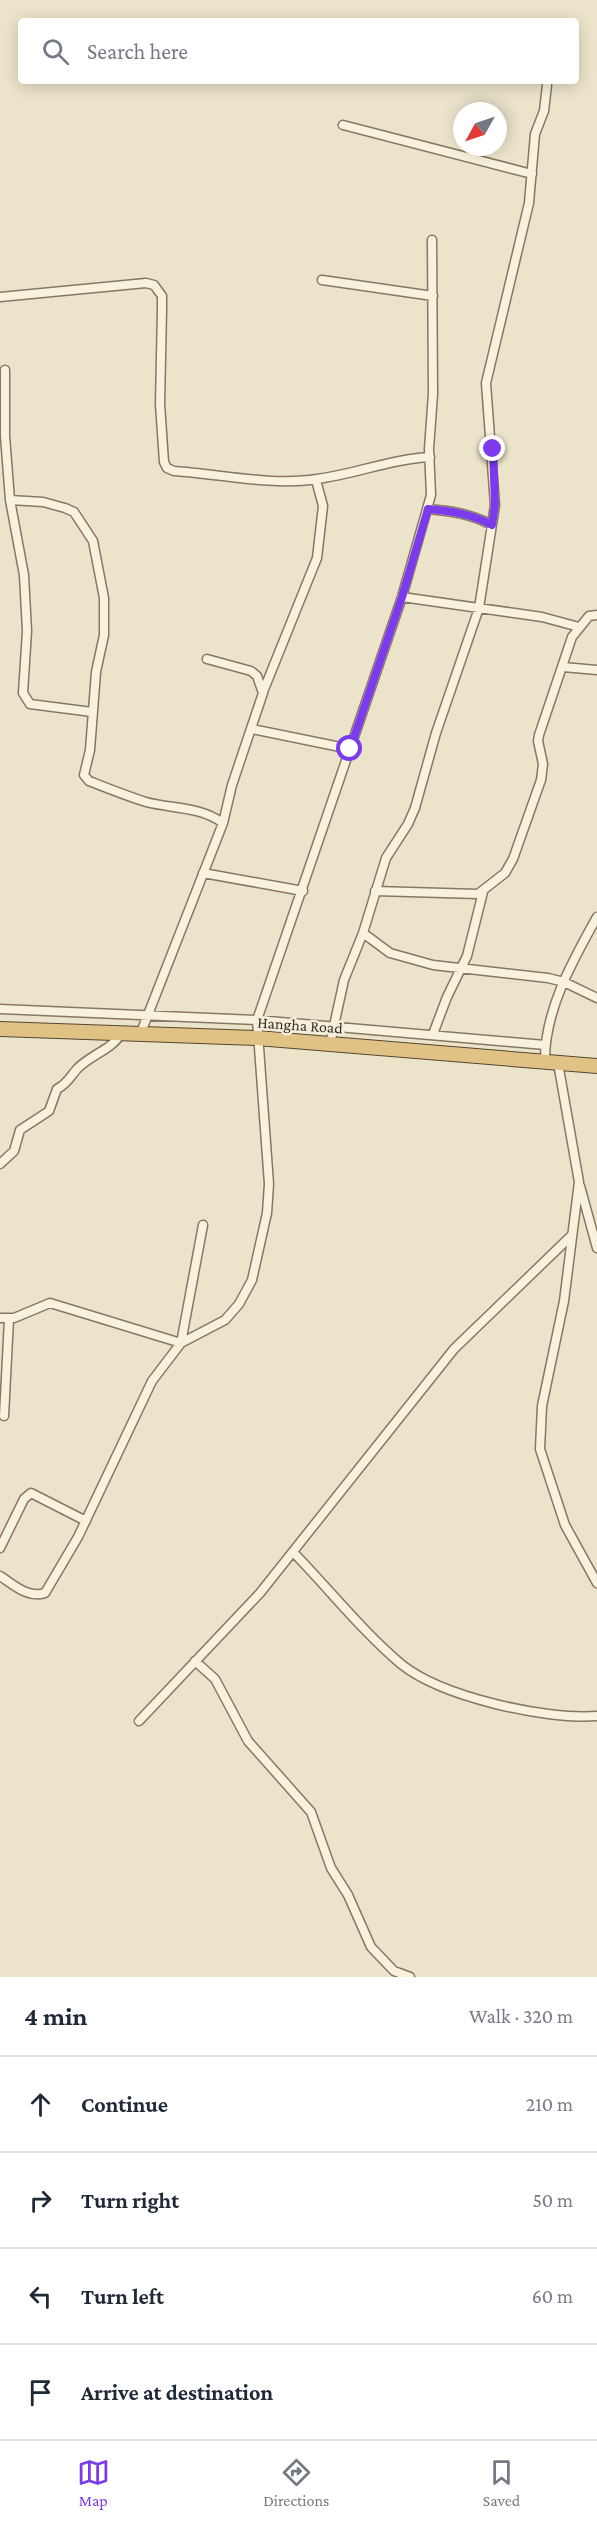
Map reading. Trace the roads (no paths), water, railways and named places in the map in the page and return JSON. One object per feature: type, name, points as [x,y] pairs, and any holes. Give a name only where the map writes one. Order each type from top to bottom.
[{"type":"highway","name":"Hangha Road","points":[[0,1029],[257,1038],[597,1066]]},
{"type":"street","points":[[330,1044],[344,980],[363,933],[386,858],[408,824],[415,808],[436,733],[479,608],[495,505],[486,383],[530,202],[535,134],[544,111],[547,85]]},
{"type":"street","points":[[343,125],[532,174]]},
{"type":"street","points":[[0,1576],[26,1592],[37,1596],[45,1593],[86,1521],[152,1381],[181,1343],[225,1320],[239,1304],[252,1280],[267,1213],[269,1184],[257,1020],[402,597],[431,495],[432,240]]},
{"type":"street","points":[[322,280],[433,296]]},
{"type":"street","points":[[0,297],[146,283],[154,285],[162,296],[160,404],[164,462],[167,468],[230,477],[316,480],[412,458],[430,457]]},
{"type":"street","points":[[5,370],[5,436],[10,500],[24,575],[27,631],[23,693],[26,701],[92,712]]},
{"type":"street","points":[[140,1035],[223,823],[232,785],[263,693],[317,558],[323,506],[316,480]]},
{"type":"street","points":[[10,500],[43,502],[74,512],[93,541],[104,598],[104,635],[92,712],[90,750],[84,776],[88,781],[147,802],[206,813],[223,823]]},
{"type":"street","points":[[428,509],[477,517],[492,525]]},
{"type":"street","points":[[402,597],[542,617],[579,627]]},
{"type":"street","points":[[375,891],[469,895],[483,892],[510,867],[521,832],[537,795],[542,772],[539,735],[572,637],[589,616],[597,615]]},
{"type":"street","points":[[207,659],[251,671],[257,676],[263,693]]},
{"type":"street","points":[[563,668],[597,670]]},
{"type":"street","points":[[252,729],[350,749]]},
{"type":"street","points":[[203,873],[303,891]]},
{"type":"street","points":[[434,1034],[467,956],[483,892]]},
{"type":"street","points":[[597,917],[572,961],[545,1045],[597,1248]]},
{"type":"street","points":[[363,933],[390,953],[432,965],[564,982],[597,998]]},
{"type":"street","points":[[0,1009],[257,1020],[545,1045]]},
{"type":"street","points":[[0,1164],[14,1151],[20,1130],[49,1112],[57,1089],[66,1085],[85,1062],[117,1041],[121,1034]]},
{"type":"street","points":[[579,1182],[564,1301],[542,1406],[540,1449],[565,1525],[597,1583]]},
{"type":"street","points":[[181,1343],[203,1225]]},
{"type":"street","points":[[139,1721],[251,1603],[454,1349],[572,1235]]},
{"type":"street","points":[[3,1416],[4,1319],[50,1303],[181,1343]]},
{"type":"street","points":[[0,1548],[24,1499],[31,1493],[86,1521]]},
{"type":"street","points":[[293,1552],[386,1649],[415,1674],[486,1701],[532,1712],[572,1717],[597,1716]]},
{"type":"street","points":[[195,1660],[215,1679],[248,1741],[311,1812],[331,1868],[348,1895],[371,1947],[394,1971],[410,1977]]}]
